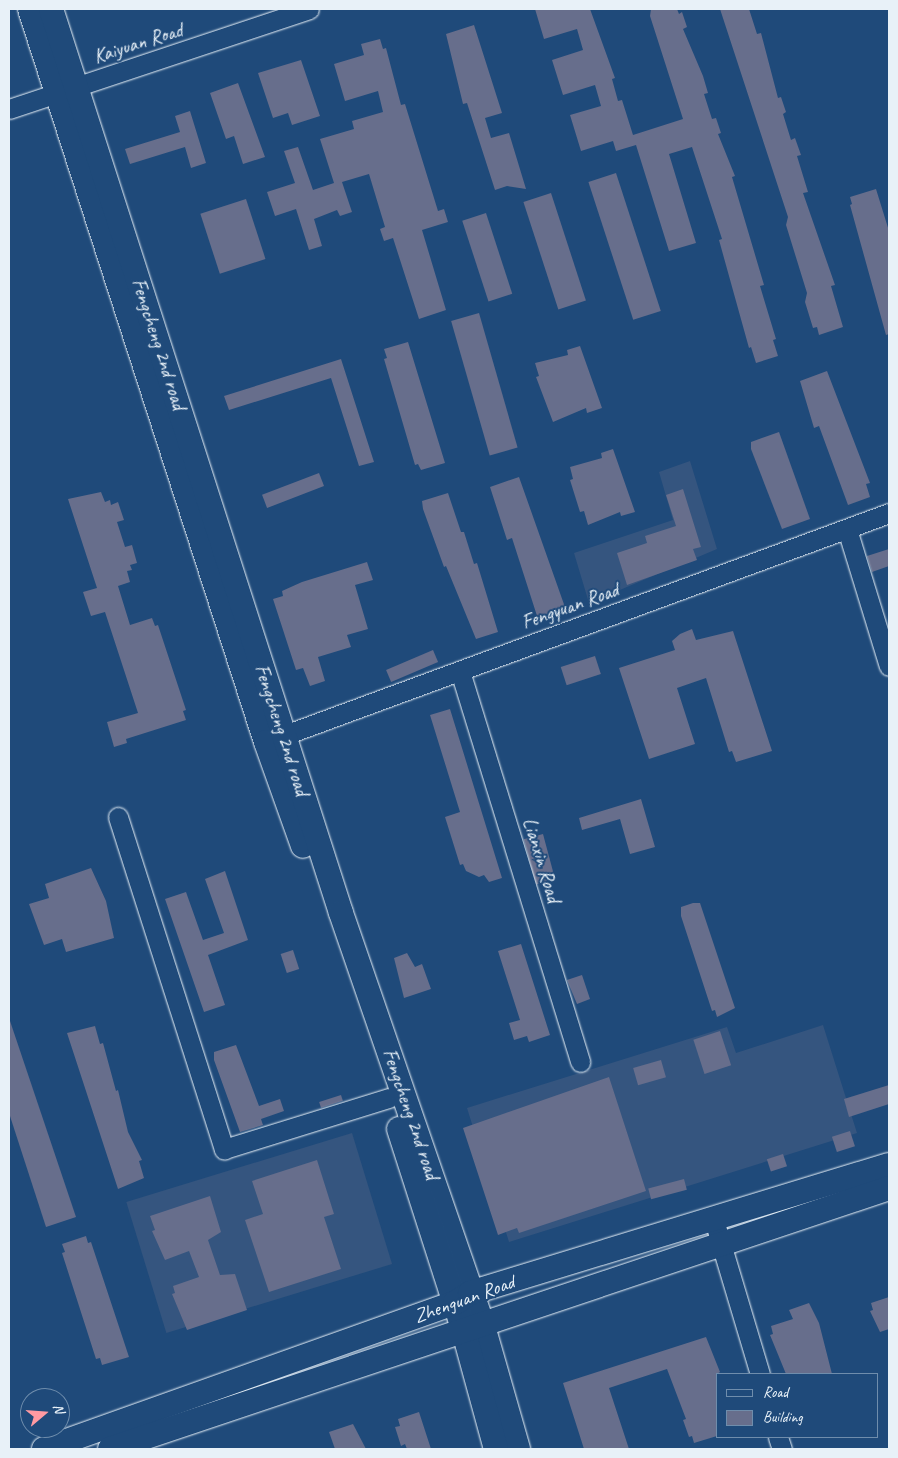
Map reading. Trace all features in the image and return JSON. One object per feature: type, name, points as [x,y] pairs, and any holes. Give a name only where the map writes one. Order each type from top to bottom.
[{"type":"main road","name":"Fengcheng 2nd road","points":[[30,9],[67,90]]},
{"type":"main road","name":"Fengcheng 2nd road","points":[[51,9],[67,90],[389,1098],[518,1449]]},
{"type":"main road","name":"Fengcheng 2nd road","points":[[275,739],[462,1298]]},
{"type":"main road","name":"Zhenguan Road","points":[[44,1449],[462,1298],[889,1166]]},
{"type":"main road","name":"Zhenguan Road","points":[[110,1449],[722,1246],[889,1188]]},
{"type":"main road","name":"Fengcheng 2nd road","points":[[474,1329],[496,1449]]},
{"type":"street","name":"Kaiyuan Road","points":[[9,109],[302,10]]},
{"type":"street","name":"Fengyuan Road","points":[[275,739],[889,513]]},
{"type":"street","points":[[847,529],[889,666]]},
{"type":"street","name":"Lianxin Road","points":[[460,671],[580,1062]]},
{"type":"street","points":[[118,817],[224,1149],[389,1098]]},
{"type":"street","points":[[714,1220],[760,1373]]},
{"type":"shaded area","points":[[690,461],[717,549],[589,603],[574,553],[673,520],[659,472]]},
{"type":"shaded area","points":[[823,1025],[857,1133],[509,1242],[467,1108],[727,1027],[736,1053]]},
{"type":"shaded area","points":[[352,1133],[392,1264],[166,1333],[126,1202]]},
{"type":"building","points":[[535,9],[590,9],[615,78],[612,79],[618,101],[622,100],[633,135],[683,119],[650,16],[651,9],[677,9],[679,14],[682,12],[687,27],[683,29],[703,76],[708,93],[704,94],[712,119],[716,118],[721,133],[718,134],[735,176],[732,177],[764,285],[760,286],[776,339],[773,340],[778,356],[756,363],[751,347],[749,348],[719,240],[722,239],[692,147],[669,154],[696,243],[669,251],[636,145],[616,151],[613,141],[581,151],[570,115],[601,106],[595,85],[563,95],[552,60],[583,50],[577,29],[544,39]]},
{"type":"building","points":[[720,9],[749,9],[757,34],[761,33],[778,98],[781,97],[786,112],[783,114],[791,140],[795,138],[801,155],[797,156],[808,192],[803,193],[835,285],[831,286],[843,327],[819,335],[817,327],[813,328],[805,302],[807,293],[786,225],[788,217]]},
{"type":"building","points":[[474,25],[502,113],[485,118],[491,138],[509,133],[526,189],[507,186],[495,190],[467,103],[463,104],[446,34]]},
{"type":"building","points":[[380,39],[383,49],[386,48],[401,105],[405,104],[438,211],[444,209],[448,222],[422,230],[446,310],[419,319],[393,238],[384,241],[380,229],[385,227],[369,174],[342,182],[352,212],[340,216],[337,210],[314,219],[322,246],[309,250],[296,209],[275,216],[267,192],[295,183],[284,151],[298,147],[313,190],[334,183],[320,139],[354,129],[352,121],[383,112],[378,91],[345,101],[334,64],[364,55],[361,44]]},
{"type":"building","points":[[301,60],[320,116],[292,125],[288,113],[273,118],[258,73]]},
{"type":"building","points":[[238,83],[265,157],[243,164],[234,136],[226,139],[210,93]]},
{"type":"building","points":[[190,111],[206,163],[191,168],[185,147],[130,164],[125,149],[180,132],[175,116]]},
{"type":"building","points":[[616,173],[661,311],[633,320],[588,182]]},
{"type":"building","points":[[876,189],[889,231],[889,334],[886,335],[850,205],[852,204],[850,197]]},
{"type":"building","points":[[551,193],[586,300],[558,309],[523,202]]},
{"type":"building","points":[[246,199],[265,259],[220,274],[200,214]]},
{"type":"building","points":[[486,213],[512,294],[488,302],[462,221]]},
{"type":"building","points":[[479,313],[518,448],[490,456],[451,321]]},
{"type":"building","points":[[408,342],[445,463],[421,470],[418,464],[415,465],[384,359],[387,358],[384,349]]},
{"type":"building","points":[[580,346],[602,408],[587,413],[586,408],[553,422],[536,377],[539,376],[535,363],[568,355],[567,350]]},
{"type":"building","points":[[341,359],[374,462],[359,466],[331,378],[229,410],[224,396]]},
{"type":"building","points":[[827,371],[870,483],[866,484],[870,497],[848,505],[819,426],[814,428],[800,381]]},
{"type":"building","points":[[779,432],[810,519],[782,529],[751,449],[751,442]]},
{"type":"building","points":[[613,449],[635,512],[621,516],[620,512],[588,525],[584,511],[580,512],[570,480],[573,479],[570,467],[602,458],[601,453]]},
{"type":"building","points":[[319,473],[324,486],[267,508],[262,495]]},
{"type":"building","points":[[519,477],[566,610],[538,619],[512,538],[507,540],[490,487]]},
{"type":"building","points":[[683,489],[701,547],[693,549],[697,560],[627,585],[617,553],[647,543],[645,536],[676,526],[666,495]]},
{"type":"building","points":[[101,492],[105,502],[110,500],[111,505],[118,502],[124,520],[117,522],[125,547],[132,545],[137,563],[130,565],[132,570],[127,571],[130,582],[118,586],[130,625],[152,618],[155,626],[158,625],[186,710],[183,711],[186,720],[126,739],[127,743],[114,747],[107,722],[138,713],[105,612],[91,616],[83,592],[97,588],[68,499]]},
{"type":"building","points":[[448,493],[461,532],[464,532],[474,564],[477,563],[498,632],[476,639],[446,566],[444,567],[423,509],[422,501]]},
{"type":"building","points":[[889,549],[889,566],[872,572],[867,556]]},
{"type":"building","points":[[367,562],[373,580],[355,585],[368,629],[347,635],[351,647],[318,657],[325,681],[310,686],[303,668],[296,670],[273,599],[283,596],[282,591],[302,582]]},
{"type":"building","points":[[692,629],[696,640],[733,631],[772,751],[736,762],[732,751],[729,752],[706,678],[677,688],[695,744],[649,759],[619,668],[675,650],[672,641],[680,634]]},
{"type":"building","points":[[433,650],[438,662],[391,682],[386,670]]},
{"type":"building","points":[[595,656],[601,674],[567,685],[561,667]]},
{"type":"building","points":[[450,709],[502,878],[489,882],[484,875],[479,877],[466,871],[463,864],[460,865],[445,817],[460,812],[430,715]]},
{"type":"building","points":[[641,799],[655,847],[630,854],[620,819],[582,830],[579,818]]},
{"type":"building","points":[[543,834],[555,879],[536,885],[524,839]]},
{"type":"building","points":[[91,868],[106,901],[114,938],[66,952],[62,939],[44,945],[29,904],[49,898],[45,884]]},
{"type":"building","points":[[225,871],[248,940],[208,955],[225,1005],[204,1012],[165,899],[186,892],[203,940],[224,933],[205,879]]},
{"type":"building","points":[[700,903],[735,1008],[717,1017],[715,1010],[712,1011],[681,916],[681,907]]},
{"type":"building","points":[[521,944],[550,1035],[529,1042],[527,1036],[514,1040],[509,1023],[520,1020],[498,951]]},
{"type":"building","points":[[293,950],[299,969],[287,973],[281,954]]},
{"type":"building","points":[[407,953],[415,967],[422,964],[431,989],[404,998],[394,958]]},
{"type":"building","points":[[582,975],[590,999],[577,1004],[567,980]]},
{"type":"building","points":[[9,1018],[76,1217],[46,1227],[9,1113]]},
{"type":"building","points":[[95,1026],[100,1044],[103,1043],[116,1091],[118,1090],[128,1132],[142,1160],[139,1161],[144,1178],[118,1189],[67,1033]]},
{"type":"building","points":[[720,1031],[731,1065],[704,1074],[693,1040]]},
{"type":"building","points":[[236,1045],[259,1106],[280,1099],[284,1111],[261,1119],[263,1125],[240,1132],[214,1060],[214,1052]]},
{"type":"building","points":[[661,1060],[666,1077],[638,1085],[633,1068]]},
{"type":"building","points":[[609,1077],[646,1191],[519,1233],[517,1228],[498,1235],[463,1128]]},
{"type":"building","points":[[889,1085],[889,1104],[849,1117],[844,1099]]},
{"type":"building","points":[[341,1095],[343,1101],[321,1108],[319,1102]]},
{"type":"building","points":[[850,1131],[855,1146],[837,1152],[832,1137]]},
{"type":"building","points":[[783,1154],[787,1166],[771,1172],[767,1159]]},
{"type":"building","points":[[317,1160],[334,1214],[324,1217],[341,1269],[269,1292],[245,1220],[263,1214],[252,1181]]},
{"type":"building","points":[[684,1179],[687,1190],[651,1199],[648,1189]]},
{"type":"building","points":[[210,1196],[221,1232],[208,1240],[220,1275],[235,1274],[247,1310],[187,1330],[172,1294],[175,1293],[173,1286],[199,1277],[189,1251],[165,1260],[152,1231],[155,1230],[150,1216]]},
{"type":"building","points":[[86,1236],[88,1243],[91,1242],[129,1357],[102,1365],[100,1358],[96,1359],[62,1253],[65,1252],[62,1244]]},
{"type":"building","points":[[889,1297],[889,1329],[880,1332],[870,1311],[873,1310],[871,1303]]},
{"type":"building","points":[[809,1303],[819,1323],[832,1373],[786,1373],[770,1335],[773,1334],[771,1326],[793,1319],[789,1310]]},
{"type":"building","points":[[706,1337],[720,1372],[716,1373],[716,1436],[694,1443],[692,1436],[689,1437],[683,1420],[686,1419],[667,1369],[609,1388],[629,1449],[584,1449],[563,1383]]},
{"type":"building","points":[[419,1412],[431,1449],[407,1449],[405,1444],[401,1446],[395,1427],[400,1426],[398,1419]]},
{"type":"building","points":[[353,1424],[366,1449],[335,1449],[329,1432]]}]
